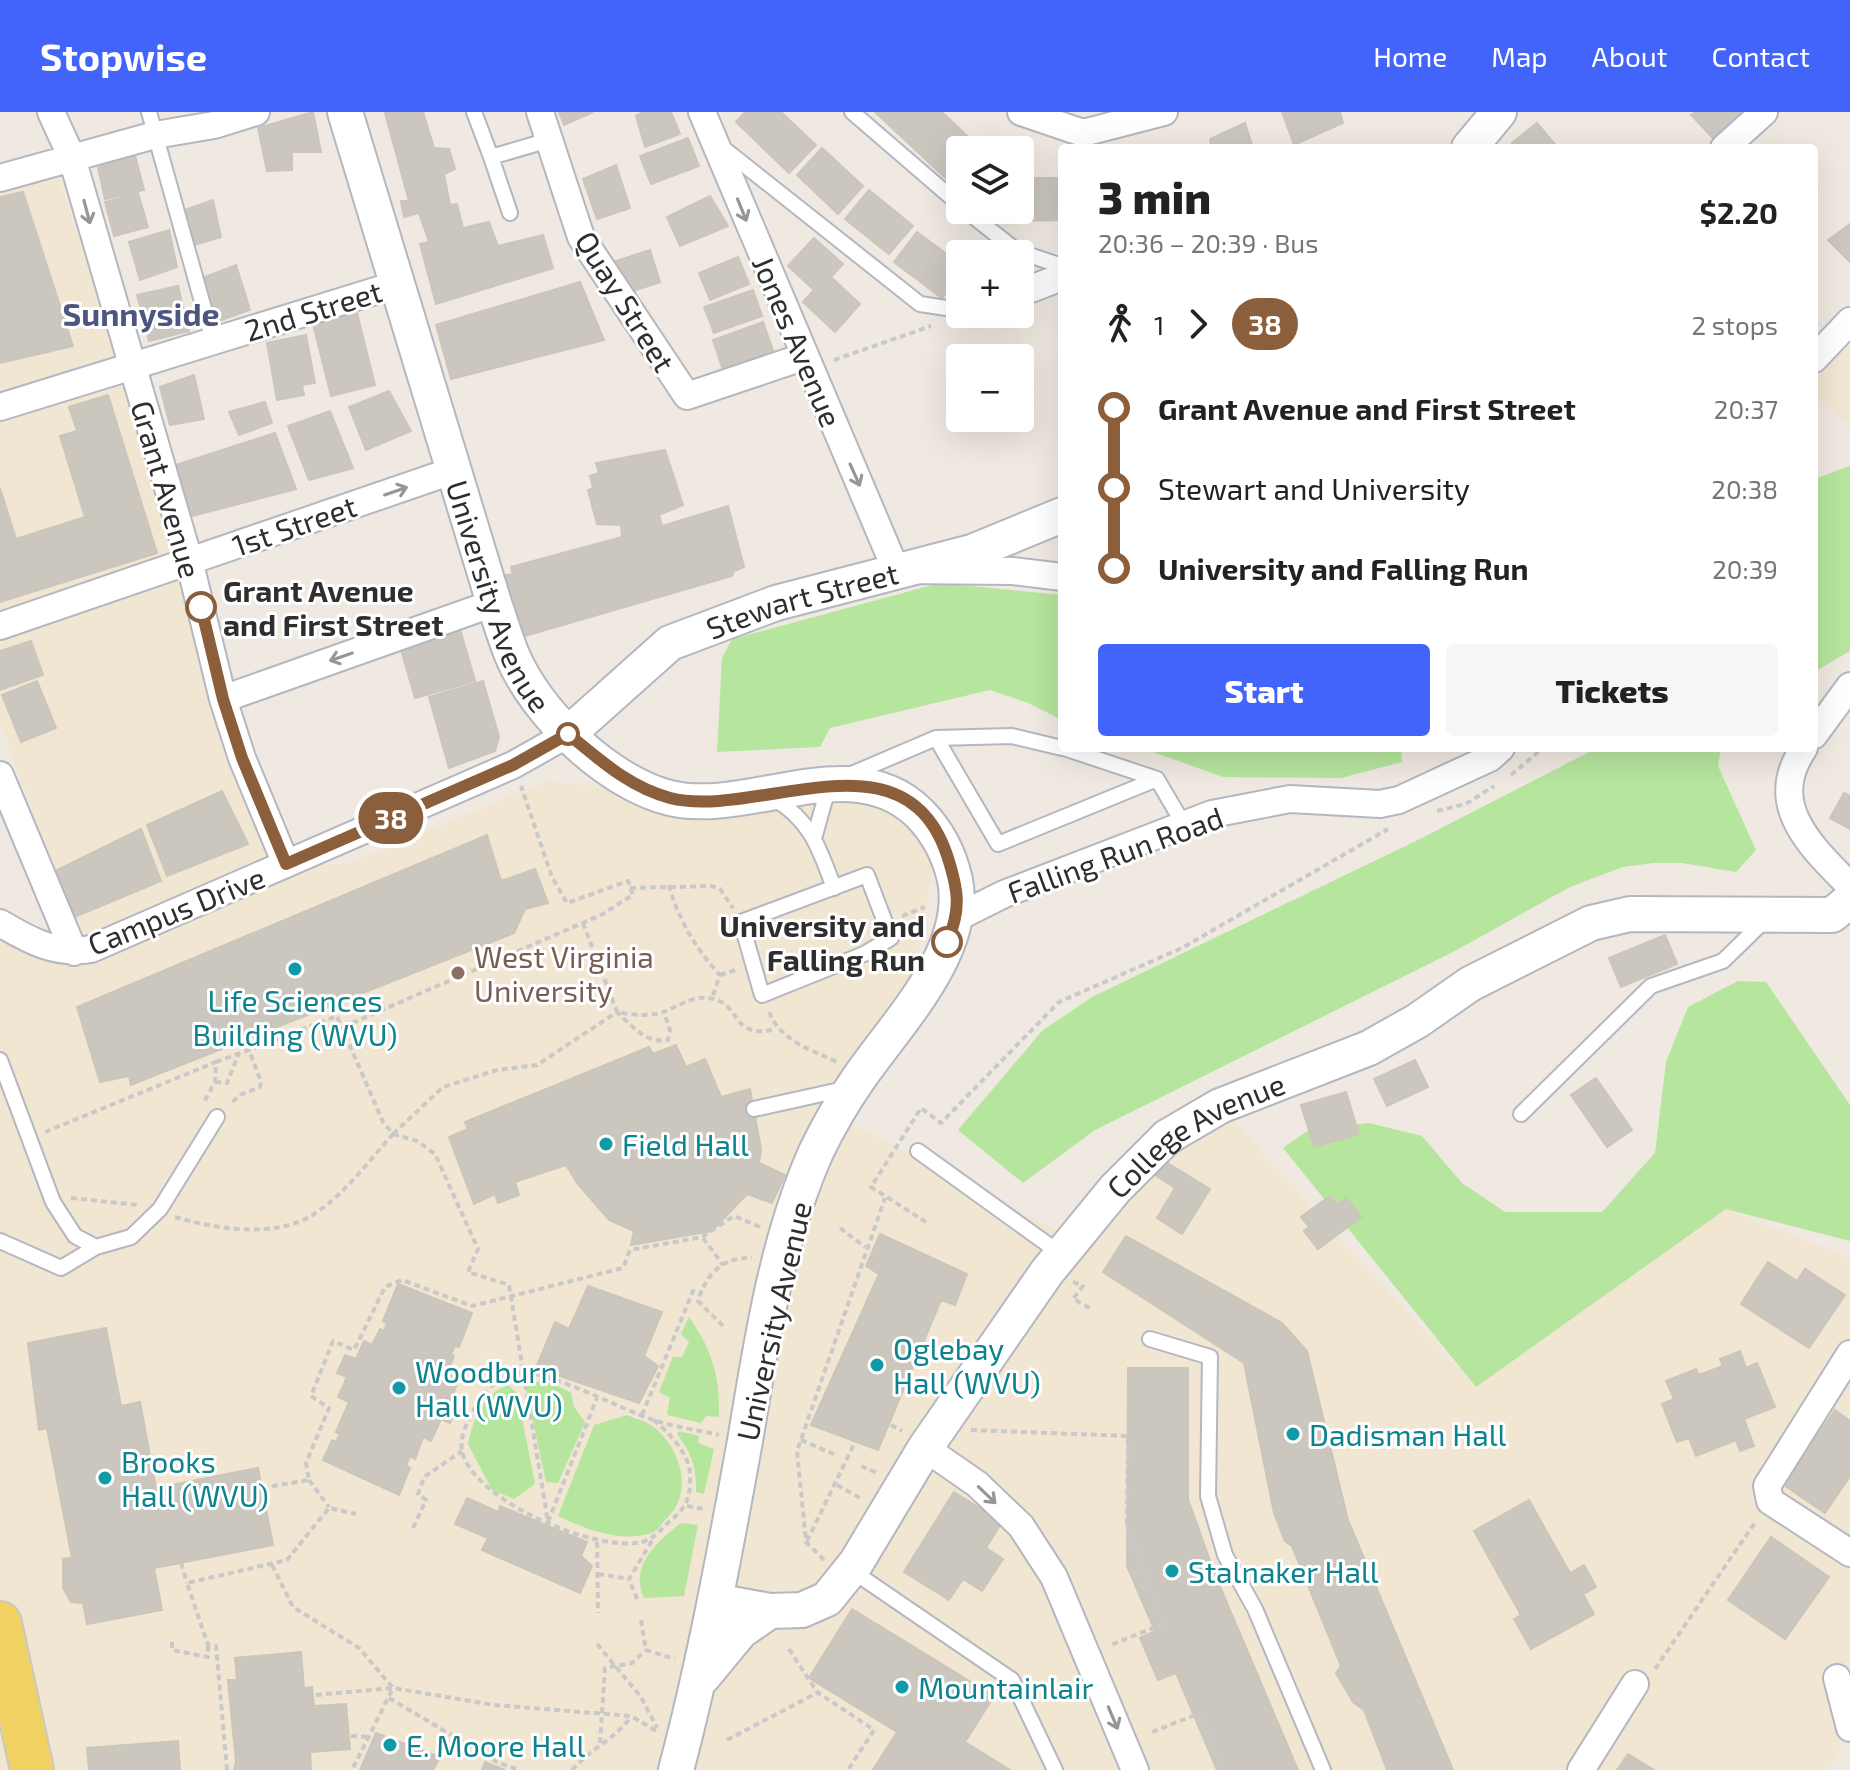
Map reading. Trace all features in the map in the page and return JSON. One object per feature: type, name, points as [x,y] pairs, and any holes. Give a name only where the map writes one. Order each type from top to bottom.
[{"type":"main road","points":[[0,1623],[32,1770]]},
{"type":"street","name":"Grant Avenue","points":[[51,112],[72,158],[189,560],[223,699],[242,758],[286,864]]},
{"type":"street","points":[[0,178],[72,158],[152,124],[214,125],[256,112]]},
{"type":"street","name":"University Avenue","points":[[345,112],[494,603],[512,657],[540,703],[568,734],[625,780],[671,798],[767,795],[830,784],[866,786],[907,801],[939,833],[955,880],[958,917],[936,967],[908,1014],[857,1080],[816,1153],[794,1214],[771,1301],[715,1601],[688,1670],[676,1770]]},
{"type":"street","name":"Quay Street","points":[[540,112],[581,237],[687,396],[803,357]]},
{"type":"street","name":"Jones Avenue","points":[[702,112],[803,357],[896,570]]},
{"type":"street","points":[[1021,112],[1083,133],[1164,112]]},
{"type":"street","points":[[1472,144],[1499,112]]},
{"type":"street","points":[[1728,144],[1764,112]]},
{"type":"street","points":[[1034,288],[1058,279]]},
{"type":"street","name":"2nd Street","points":[[0,407],[398,284]]},
{"type":"street","points":[[1818,355],[1850,321]]},
{"type":"street","name":"1st Street","points":[[0,626],[452,471]]},
{"type":"street","name":"Stewart Street","points":[[568,734],[670,643],[734,617],[896,570],[972,552],[1058,517]]},
{"type":"street","points":[[896,570],[1013,571],[1058,577]]},
{"type":"street","points":[[223,699],[494,603]]},
{"type":"street","points":[[1818,730],[1850,686]]},
{"type":"street","name":"Campus Drive","points":[[0,923],[36,945],[74,952],[91,949],[513,765],[568,734]]},
{"type":"street","points":[[1802,752],[1790,776],[1788,793],[1793,815],[1846,908]]},
{"type":"street","name":"Falling Run Road","points":[[958,917],[1004,894],[1212,814],[1290,799],[1380,804],[1399,800],[1496,763]]},
{"type":"street","points":[[0,775],[74,952]]},
{"type":"street","name":"College Avenue","points":[[715,1601],[770,1611],[802,1610],[827,1599],[841,1568],[984,1359],[1064,1266],[1115,1189],[1167,1137],[1220,1106],[1369,1048],[1417,1021],[1470,984],[1591,923],[1630,914],[1767,917],[1846,908]]},
{"type":"street","points":[[1850,1354],[1767,1486],[1770,1501],[1850,1553]]},
{"type":"street","points":[[925,1448],[977,1484],[1010,1516],[1046,1564],[1135,1770]]},
{"type":"street","points":[[688,1670],[770,1611]]},
{"type":"street","points":[[1837,1678],[1850,1728]]},
{"type":"street","points":[[1581,1770],[1642,1681]]},
{"type":"lane","points":[[474,112],[510,213]]},
{"type":"lane","points":[[852,112],[946,193]]},
{"type":"lane","points":[[152,124],[213,341]]},
{"type":"lane","points":[[491,157],[549,140]]},
{"type":"lane","points":[[714,141],[920,304],[946,308]]},
{"type":"lane","points":[[983,224],[1017,251],[1058,265]]},
{"type":"lane","points":[[815,835],[830,784],[936,738],[1012,736],[1058,747]]},
{"type":"lane","points":[[936,738],[998,844],[1157,779]]},
{"type":"lane","points":[[1075,752],[1157,779],[1184,825]]},
{"type":"lane","points":[[767,795],[787,806],[815,835],[834,888]]},
{"type":"lane","points":[[867,875],[891,938],[864,954],[762,995],[741,922],[834,888],[867,875]]},
{"type":"lane","points":[[1521,1114],[1651,986],[1723,961],[1767,917]]},
{"type":"lane","points":[[0,1060],[53,1202],[75,1236],[96,1247]]},
{"type":"lane","points":[[754,1109],[857,1080]]},
{"type":"lane","points":[[0,1241],[61,1268],[96,1247],[131,1237],[160,1209],[217,1117]]},
{"type":"lane","points":[[918,1151],[1064,1266]]},
{"type":"lane","points":[[1150,1339],[1210,1357],[1208,1496],[1225,1555],[1255,1609],[1323,1770]]},
{"type":"lane","points":[[841,1568],[1012,1680],[1055,1770]]},
{"type":"path","points":[[856,351],[940,323]]},
{"type":"path","points":[[1427,814],[1466,804],[1496,763],[1530,752]]},
{"type":"path","points":[[343,1027],[583,923],[633,895],[628,881],[567,903],[552,877],[513,765]]},
{"type":"path","points":[[926,1222],[871,1187],[921,1108],[941,1123],[1059,1002],[1182,948],[1388,829]]},
{"type":"path","points":[[630,888],[669,885],[720,889],[741,922]]},
{"type":"path","points":[[669,885],[674,903],[709,963],[720,975],[712,998]]},
{"type":"path","points":[[885,922],[925,907]]},
{"type":"path","points":[[583,923],[617,1012],[640,1034],[657,1042],[668,1040],[670,1030],[664,1012]]},
{"type":"path","points":[[762,995],[776,1029],[857,1080]]},
{"type":"path","points":[[160,1209],[177,1218],[238,1229],[282,1227],[313,1215],[345,1187],[393,1134],[443,1087],[497,1070],[537,1065],[617,1012],[635,1016],[664,1012],[678,1003],[712,998],[724,1003],[744,1027],[762,1032],[776,1029]]},
{"type":"path","points":[[29,1139],[337,1016],[383,1122],[393,1134],[417,1141],[435,1154],[478,1249],[468,1272],[509,1285],[548,1522]]},
{"type":"path","points":[[240,1095],[260,1087],[261,1082],[249,1050]]},
{"type":"path","points":[[215,1082],[227,1083],[239,1053]]},
{"type":"path","points":[[199,1110],[215,1082],[216,1062]]},
{"type":"path","points":[[53,1202],[69,1198],[141,1206]]},
{"type":"path","points":[[841,1568],[806,1542],[797,1451],[865,1247],[885,1198]]},
{"type":"path","points":[[356,1514],[329,1508],[309,1480],[306,1463],[329,1408],[311,1396],[333,1341],[354,1350],[385,1287],[402,1280],[472,1306],[623,1268],[630,1250],[702,1237],[734,1216],[766,1229]]},
{"type":"path","points":[[840,1228],[865,1247]]},
{"type":"path","points":[[702,1237],[723,1265]]},
{"type":"path","points":[[723,1326],[698,1301],[704,1279],[723,1265],[741,1258],[758,1258]]},
{"type":"path","points":[[1064,1266],[1083,1286],[1073,1299],[1093,1310]]},
{"type":"path","points":[[642,1415],[693,1291],[701,1292]]},
{"type":"path","points":[[654,1537],[640,1542],[597,1542],[502,1499],[476,1476],[462,1451],[465,1424],[480,1398],[495,1382],[521,1372],[654,1420],[721,1435]]},
{"type":"path","points":[[548,1522],[597,1398]]},
{"type":"path","points":[[629,1579],[654,1537],[687,1506],[690,1470],[668,1432],[654,1420]]},
{"type":"path","points":[[957,1430],[1128,1436],[1127,1524],[1163,1624],[1111,1645]]},
{"type":"path","points":[[801,1440],[838,1456]]},
{"type":"path","points":[[806,1542],[837,1485],[855,1442]]},
{"type":"path","points":[[413,1528],[426,1500],[418,1494],[424,1477],[462,1451]]},
{"type":"path","points":[[262,1488],[309,1480]]},
{"type":"path","points":[[837,1485],[871,1504]]},
{"type":"path","points":[[1642,1681],[1770,1501]]},
{"type":"path","points":[[687,1506],[705,1509]]},
{"type":"path","points":[[187,1583],[287,1560],[329,1508]]},
{"type":"path","points":[[597,1542],[598,1613]]},
{"type":"path","points":[[172,1642],[172,1650],[208,1657],[208,1645],[181,1563]]},
{"type":"path","points":[[271,1565],[293,1607],[359,1648],[393,1688]]},
{"type":"path","points":[[598,1574],[629,1579]]},
{"type":"path","points":[[629,1579],[637,1599]]},
{"type":"path","points":[[641,1620],[646,1650]]},
{"type":"path","points":[[316,1695],[393,1688],[494,1705],[631,1716],[660,1734],[641,1697],[597,1644]]},
{"type":"path","points":[[208,1645],[216,1646],[227,1770]]},
{"type":"path","points":[[789,1649],[817,1692],[874,1730],[848,1770]]},
{"type":"path","points":[[646,1650],[688,1670]]},
{"type":"path","points":[[600,1743],[605,1668],[632,1663],[646,1650]]},
{"type":"path","points":[[352,1770],[393,1688]]},
{"type":"path","points":[[727,1740],[817,1692]]},
{"type":"path","points":[[389,1698],[497,1762],[519,1770]]},
{"type":"path","points":[[1152,1732],[1200,1713],[1223,1770]]},
{"type":"path","points":[[572,1770],[600,1743],[617,1737],[631,1716]]},
{"type":"path","points":[[351,1736],[368,1737]]},
{"type":"shaded area","name":"West Virginia University","points":[[57,173],[189,560],[287,864],[348,864],[547,781],[718,800],[830,784],[939,833],[908,1014],[836,1115],[1073,1239],[1220,1106],[1476,1387],[1726,1209],[1850,1258],[1850,1734],[1827,1770],[0,1770],[0,920],[74,932],[0,721],[0,188]]},
{"type":"shaded area","points":[[1850,340],[1850,426],[1818,399],[1818,375]]},
{"type":"green space","points":[[1850,466],[1850,651],[1818,670],[1818,478]]},
{"type":"green space","points":[[940,583],[1058,595],[1058,718],[1028,703],[990,690],[830,728],[820,747],[717,752],[722,658],[732,639]]},
{"type":"green space","points":[[1153,752],[1401,752],[1402,762],[1341,778],[1223,777]]},
{"type":"green space","points":[[1589,752],[1720,752],[1718,766],[1756,850],[1736,872],[1682,863],[1653,863],[1623,867],[1570,887],[1455,951],[1095,1130],[1023,1183],[958,1130],[1042,1031],[1092,997],[1418,840]]},
{"type":"green space","points":[[1738,981],[1766,982],[1850,1105],[1850,1241],[1726,1209],[1476,1387],[1283,1148],[1309,1130],[1369,1123],[1422,1136],[1462,1183],[1505,1212],[1602,1212],[1655,1153],[1666,1062],[1688,1007]]},
{"type":"green space","points":[[689,1317],[709,1352],[718,1389],[719,1417],[706,1416],[701,1423],[667,1415],[670,1398],[659,1392],[673,1357],[682,1357],[689,1342],[681,1334]]},
{"type":"green space","points":[[532,1381],[552,1383],[571,1393],[574,1407],[585,1422],[558,1483],[546,1482],[526,1389]]},
{"type":"green space","points":[[508,1385],[517,1393],[535,1484],[514,1499],[492,1490],[468,1444],[480,1409],[499,1389]]},
{"type":"green space","points":[[627,1415],[655,1428],[665,1438],[678,1461],[682,1486],[674,1509],[654,1532],[636,1536],[602,1533],[558,1516],[594,1425]]},
{"type":"green space","points":[[679,1431],[699,1436],[698,1443],[714,1449],[704,1494],[696,1492],[694,1468],[677,1434]]},
{"type":"green space","points":[[681,1523],[698,1525],[684,1596],[644,1598],[640,1586],[643,1565],[663,1538]]},
{"type":"building","points":[[313,112],[321,152],[292,152],[292,170],[267,171],[258,128]]},
{"type":"building","points":[[423,112],[434,148],[449,149],[455,169],[444,174],[450,205],[457,204],[463,228],[489,222],[498,246],[543,235],[553,268],[436,304],[420,244],[429,242],[419,213],[404,217],[401,201],[409,201],[385,113]]},
{"type":"building","points":[[559,112],[593,112],[564,125]]},
{"type":"building","points":[[643,112],[671,112],[680,134],[645,147],[636,116]]},
{"type":"building","points":[[745,112],[781,112],[816,145],[789,173],[736,122]]},
{"type":"building","points":[[875,112],[942,112],[967,136],[946,136],[946,179]]},
{"type":"building","points":[[1282,112],[1340,112],[1343,123],[1294,144]]},
{"type":"building","points":[[1696,112],[1743,114],[1714,139],[1691,115]]},
{"type":"building","points":[[1245,123],[1252,144],[1211,144],[1210,139]]},
{"type":"building","points":[[1537,123],[1555,144],[1513,144]]},
{"type":"building","points":[[688,138],[699,166],[651,184],[640,156]]},
{"type":"building","points":[[822,148],[863,186],[838,214],[797,175]]},
{"type":"building","points":[[135,155],[144,190],[105,199],[98,168]]},
{"type":"building","points":[[616,165],[630,208],[597,219],[583,179]]},
{"type":"building","points":[[1034,178],[1058,178],[1058,220],[1034,221]]},
{"type":"building","points":[[869,190],[913,226],[889,254],[845,219]]},
{"type":"building","points":[[23,192],[73,346],[0,363],[0,197]]},
{"type":"building","points":[[138,193],[148,227],[114,236],[105,202]]},
{"type":"building","points":[[710,196],[728,226],[680,246],[667,217]]},
{"type":"building","points":[[213,200],[221,237],[191,246],[185,210]]},
{"type":"building","points":[[1850,224],[1850,262],[1828,240]]},
{"type":"building","points":[[169,230],[177,267],[140,280],[129,242]]},
{"type":"building","points":[[917,232],[946,254],[946,293],[942,298],[894,262]]},
{"type":"building","points":[[814,238],[843,264],[831,277],[860,304],[835,332],[803,302],[814,290],[788,266]]},
{"type":"building","points":[[650,250],[660,282],[627,293],[613,262]]},
{"type":"building","points":[[738,257],[749,284],[710,300],[699,273]]},
{"type":"building","points":[[236,265],[250,310],[216,322],[202,278]]},
{"type":"building","points":[[580,282],[604,340],[451,379],[436,325]]},
{"type":"building","points":[[178,286],[189,331],[149,341],[137,295]]},
{"type":"building","points":[[753,290],[762,316],[714,333],[704,307]]},
{"type":"building","points":[[357,313],[375,385],[331,396],[313,324]]},
{"type":"building","points":[[763,322],[774,353],[723,370],[713,340]]},
{"type":"building","points":[[306,335],[315,383],[302,385],[304,395],[277,400],[267,343]]},
{"type":"building","points":[[194,375],[204,419],[170,425],[160,387]]},
{"type":"building","points":[[389,391],[411,431],[366,450],[349,407]]},
{"type":"building","points":[[108,395],[157,553],[0,602],[0,488],[16,539],[85,517],[60,436],[77,431],[69,407]]},
{"type":"building","points":[[265,402],[272,423],[239,435],[229,412]]},
{"type":"building","points":[[330,411],[353,468],[309,480],[288,426]]},
{"type":"building","points":[[275,433],[296,489],[192,516],[173,466]]},
{"type":"building","points":[[665,450],[683,505],[659,515],[662,526],[728,506],[744,567],[734,571],[732,576],[525,636],[524,630],[514,633],[499,576],[513,574],[511,567],[622,537],[621,525],[597,524],[588,490],[593,488],[590,476],[599,473],[596,463]]},
{"type":"building","points":[[460,629],[475,681],[415,698],[400,646]]},
{"type":"building","points":[[31,641],[43,675],[0,690],[0,651]]},
{"type":"building","points":[[37,681],[56,728],[21,742],[2,695]]},
{"type":"building","points":[[483,681],[499,737],[495,751],[449,768],[429,697]]},
{"type":"building","points":[[222,791],[248,844],[167,876],[147,825]]},
{"type":"building","points":[[1844,793],[1850,796],[1850,829],[1830,818]]},
{"type":"building","points":[[141,829],[161,881],[70,919],[53,872]]},
{"type":"building","name":"Life Sciences Building (WVU)","points":[[487,835],[501,881],[535,869],[548,903],[525,909],[514,933],[131,1085],[129,1076],[100,1082],[77,1007]]},
{"type":"building","points":[[1665,935],[1677,964],[1621,987],[1609,958]]},
{"type":"building","name":"Field Hall","points":[[676,1045],[686,1067],[705,1059],[721,1097],[750,1089],[761,1149],[759,1163],[785,1175],[772,1203],[747,1194],[712,1231],[631,1245],[634,1231],[609,1220],[577,1183],[566,1165],[515,1182],[519,1195],[498,1203],[495,1194],[474,1204],[449,1137],[468,1129],[465,1122],[649,1047],[653,1054]]},
{"type":"building","points":[[1415,1060],[1428,1087],[1387,1106],[1374,1079]]},
{"type":"building","points":[[1596,1078],[1632,1130],[1607,1147],[1571,1095]]},
{"type":"building","points":[[1346,1092],[1359,1134],[1314,1147],[1301,1105]]},
{"type":"building","points":[[1161,1159],[1210,1189],[1182,1234],[1157,1218],[1175,1188],[1152,1173]]},
{"type":"building","points":[[1330,1196],[1337,1205],[1346,1198],[1361,1217],[1318,1249],[1304,1231],[1309,1227],[1301,1217]]},
{"type":"building","name":"Oglebay Hall (WVU)","points":[[880,1234],[967,1274],[955,1305],[941,1300],[878,1450],[811,1425],[879,1274],[866,1266]]},
{"type":"building","name":"Dadisman Hall","points":[[1126,1236],[1282,1323],[1307,1351],[1348,1520],[1453,1770],[1387,1770],[1364,1710],[1353,1702],[1336,1673],[1341,1666],[1292,1546],[1285,1541],[1274,1513],[1244,1363],[1103,1272]]},
{"type":"building","points":[[1768,1262],[1797,1281],[1805,1269],[1845,1295],[1809,1348],[1741,1304]]},
{"type":"building","name":"Woodburn Hall (WVU)","points":[[398,1284],[472,1313],[459,1347],[455,1346],[451,1354],[454,1356],[447,1374],[459,1379],[450,1401],[458,1404],[450,1423],[441,1419],[431,1441],[423,1437],[415,1459],[410,1456],[406,1466],[410,1468],[399,1495],[323,1460],[332,1440],[336,1442],[340,1434],[336,1432],[349,1402],[338,1397],[347,1377],[337,1373],[345,1355],[356,1359],[364,1341],[372,1345],[380,1329],[384,1331],[387,1323],[383,1321]]},
{"type":"building","points":[[588,1286],[662,1312],[644,1356],[658,1366],[639,1403],[536,1368],[555,1322],[569,1329]]},
{"type":"building","name":"Brooks Hall (WVU)","points":[[106,1328],[121,1406],[140,1402],[156,1488],[258,1468],[273,1545],[154,1568],[162,1610],[87,1624],[83,1603],[71,1602],[63,1588],[63,1559],[72,1558],[47,1428],[39,1430],[28,1343]]},
{"type":"building","points":[[1740,1351],[1746,1368],[1757,1363],[1775,1407],[1744,1419],[1754,1446],[1740,1451],[1736,1440],[1696,1456],[1689,1438],[1677,1442],[1662,1404],[1674,1399],[1666,1381],[1696,1369],[1699,1375],[1723,1366],[1720,1359]]},
{"type":"building","name":"Stalnaker Hall","points":[[1128,1368],[1188,1368],[1188,1499],[1215,1575],[1298,1770],[1217,1770],[1176,1673],[1158,1680],[1140,1638],[1155,1631],[1127,1566]]},
{"type":"building","points":[[1835,1410],[1850,1421],[1850,1476],[1825,1513],[1784,1485]]},
{"type":"building","points":[[954,1492],[1002,1522],[986,1548],[1003,1559],[982,1591],[963,1579],[949,1600],[904,1572]]},
{"type":"building","points":[[467,1498],[498,1512],[500,1506],[587,1542],[581,1556],[592,1566],[580,1593],[482,1550],[488,1538],[455,1524]]},
{"type":"building","points":[[1529,1500],[1570,1573],[1584,1565],[1596,1587],[1583,1594],[1594,1614],[1531,1649],[1514,1619],[1521,1615],[1474,1531]]},
{"type":"building","points":[[1771,1537],[1829,1577],[1785,1639],[1728,1600]]},
{"type":"building","name":"Mountainlair","points":[[852,1609],[994,1696],[965,1742],[1010,1770],[873,1770],[897,1732],[809,1678]]},
{"type":"building","points":[[301,1652],[304,1688],[312,1687],[314,1706],[346,1704],[350,1749],[310,1752],[311,1770],[234,1770],[236,1762],[228,1680],[237,1680],[235,1658]]},
{"type":"building","name":"E. Moore Hall","points":[[376,1733],[440,1757],[433,1770],[360,1770]]},
{"type":"building","points":[[178,1741],[180,1770],[89,1770],[87,1748]]},
{"type":"building","points":[[1628,1754],[1654,1770],[1617,1770]]},
{"type":"building","name":"E. Moore Hall","points":[[485,1762],[505,1770],[482,1770]]},
{"type":"bus line","name":"38","points":[[201,607],[223,699],[242,758],[286,864],[513,765],[568,734],[625,780],[671,798],[718,800],[830,784],[866,786],[907,801],[939,833],[955,880],[958,917],[947,942]]},
{"type":"place","name":"Grant Avenue and First Street","points":[[201,607]]},
{"type":"place","name":"University and Falling Run","points":[[947,942]]},
{"type":"place","name":"Life Sciences Building (WVU)","points":[[295,969]]},
{"type":"place","name":"West Virginia University","points":[[458,973]]},
{"type":"place","name":"Field Hall","points":[[606,1144]]},
{"type":"place","name":"Oglebay Hall (WVU)","points":[[877,1365]]},
{"type":"place","name":"Woodburn Hall (WVU)","points":[[399,1388]]},
{"type":"place","name":"Dadisman Hall","points":[[1293,1434]]},
{"type":"place","name":"Brooks Hall (WVU)","points":[[105,1478]]},
{"type":"place","name":"Stalnaker Hall","points":[[1172,1571]]},
{"type":"place","name":"Mountainlair","points":[[902,1687]]},
{"type":"place","name":"E. Moore Hall","points":[[390,1745]]},
{"type":"district","name":"Sunnyside","points":[[141,313]]}]
